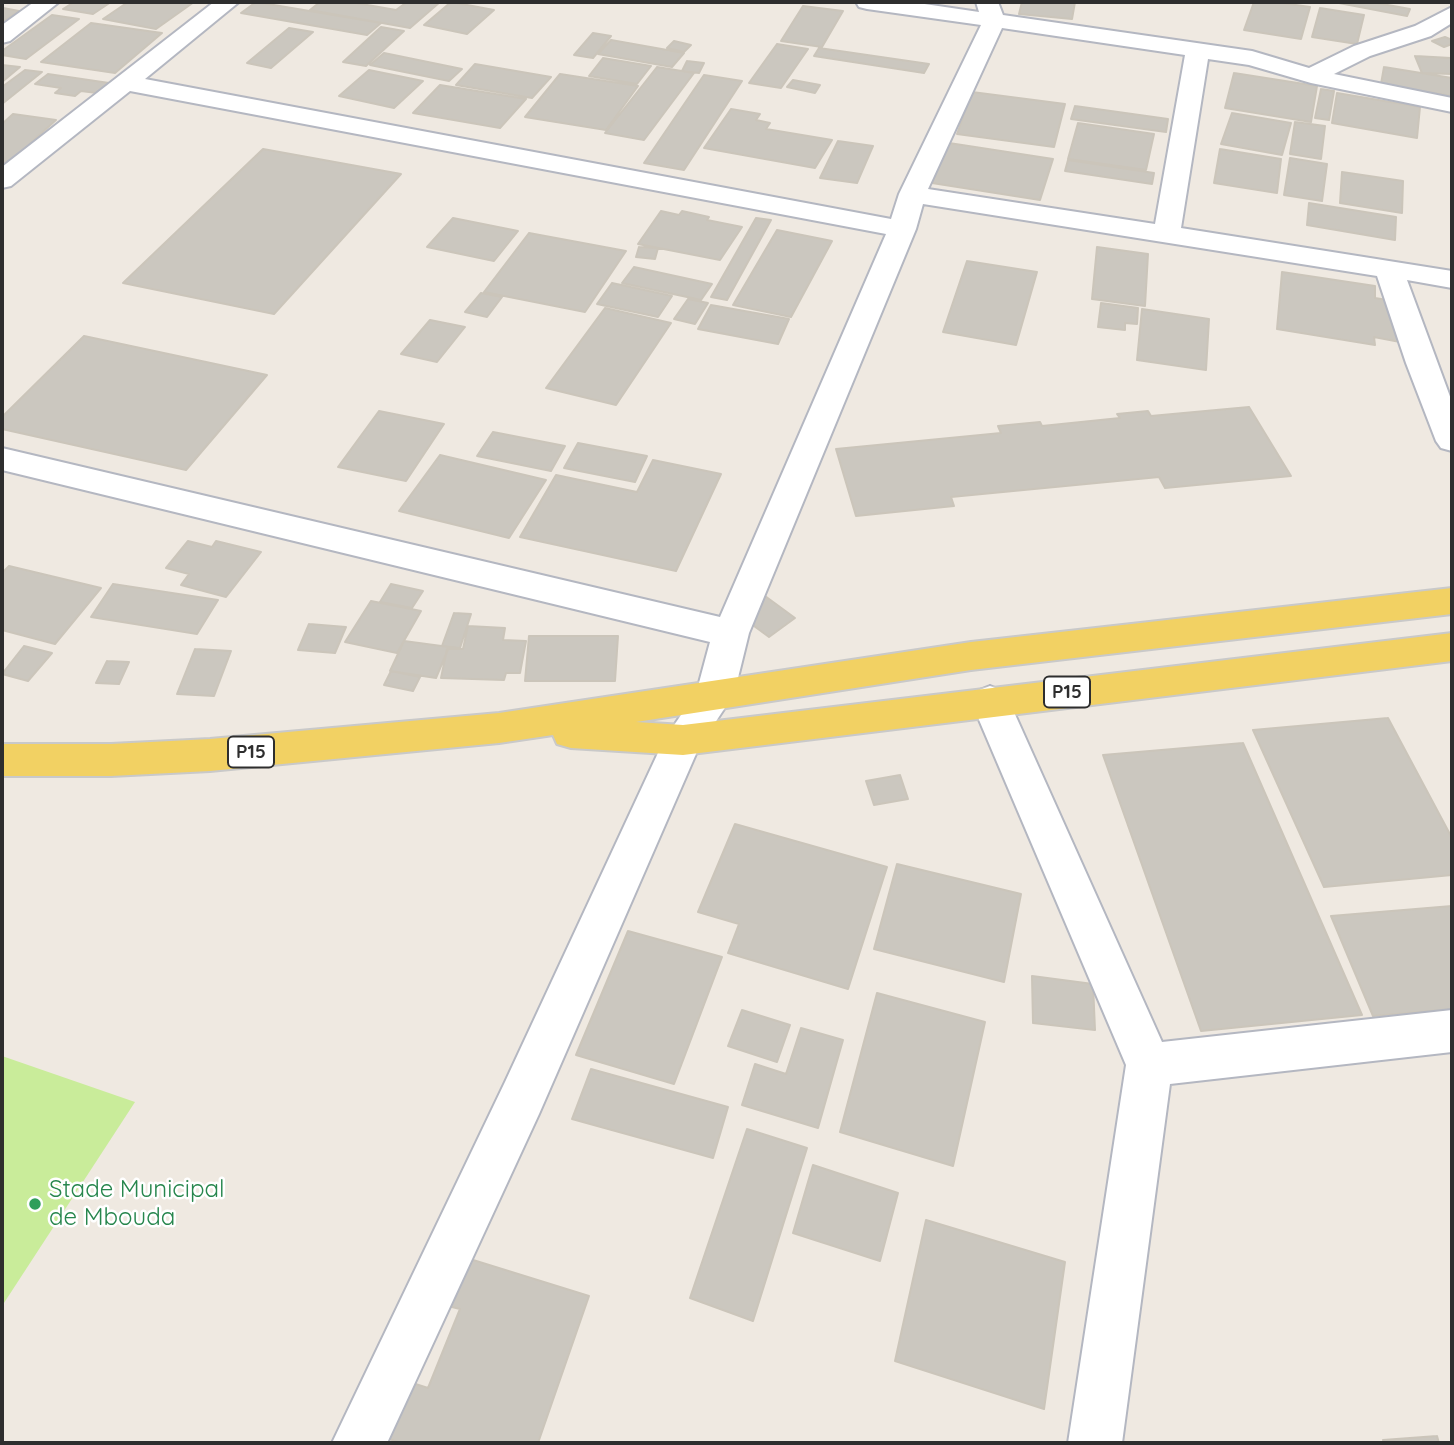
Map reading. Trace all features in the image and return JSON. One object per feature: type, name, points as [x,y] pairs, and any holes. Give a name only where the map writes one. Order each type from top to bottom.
[{"type":"main road","name":"P15","points":[[2,760],[97,760],[210,755],[499,728],[971,656],[1452,601]]},
{"type":"main road","name":"P15","points":[[499,728],[683,740],[1452,647]]},
{"type":"street","points":[[2,36],[48,2]]},
{"type":"street","points":[[2,180],[228,2]]},
{"type":"street","points":[[867,2],[990,11],[1252,58],[1311,76],[1452,105]]},
{"type":"street","points":[[359,1443],[522,1098],[683,740],[715,694],[731,633],[902,229],[912,194],[990,11]]},
{"type":"street","points":[[1311,76],[1362,51],[1423,32],[1452,14]]},
{"type":"street","points":[[1167,233],[1198,49]]},
{"type":"street","points":[[127,83],[902,229]]},
{"type":"street","points":[[912,194],[1452,279]]},
{"type":"street","points":[[1389,268],[1421,363],[1452,441]]},
{"type":"street","points":[[2,459],[731,633]]},
{"type":"street","points":[[990,701],[1149,1065],[1095,1443]]},
{"type":"street","points":[[1149,1065],[1452,1031]]},
{"type":"green space","name":"Stade Municipal de Mbouda","points":[[2,1056],[135,1102],[2,1306]]},
{"type":"building","points":[[74,2],[111,2],[93,14],[63,9]]},
{"type":"building","points":[[128,2],[194,2],[156,29],[103,19]]},
{"type":"building","points":[[256,2],[381,23],[367,35],[241,13]]},
{"type":"building","points":[[320,2],[350,2],[396,10],[407,2],[440,2],[410,28],[310,10]]},
{"type":"building","points":[[451,2],[494,10],[467,34],[424,25]]},
{"type":"building","points":[[1022,2],[1075,2],[1072,19],[1019,14]]},
{"type":"building","points":[[1254,2],[1310,7],[1301,39],[1244,30]]},
{"type":"building","points":[[1371,2],[1410,9],[1407,16],[1339,3]]},
{"type":"building","points":[[803,6],[843,11],[822,47],[781,41]]},
{"type":"building","points":[[3,8],[19,11],[2,22]]},
{"type":"building","points":[[1320,8],[1364,15],[1357,44],[1312,37]]},
{"type":"building","points":[[52,15],[79,19],[26,59],[2,55],[2,51]]},
{"type":"building","points":[[91,23],[162,33],[115,73],[41,62]]},
{"type":"building","points":[[381,27],[404,31],[366,66],[343,62]]},
{"type":"building","points":[[289,28],[313,32],[271,68],[247,63]]},
{"type":"building","points":[[593,33],[611,36],[593,58],[574,55]]},
{"type":"building","points":[[1445,37],[1452,40],[1452,44],[1444,47],[1432,41]]},
{"type":"building","points":[[611,40],[684,53],[672,67],[598,54]]},
{"type":"building","points":[[674,41],[691,45],[684,52],[667,48]]},
{"type":"building","points":[[777,44],[808,49],[781,88],[749,83]]},
{"type":"building","points":[[819,48],[929,64],[924,73],[814,56]]},
{"type":"building","points":[[384,53],[462,69],[449,81],[370,65]]},
{"type":"building","points":[[1415,56],[1451,58],[1452,74],[1422,73]]},
{"type":"building","points":[[603,58],[651,66],[637,84],[589,76]]},
{"type":"building","points":[[687,61],[704,63],[699,73],[682,71]]},
{"type":"building","points":[[475,64],[551,77],[532,98],[456,85]]},
{"type":"building","points":[[2,65],[20,67],[2,82]]},
{"type":"building","points":[[657,67],[694,73],[644,140],[605,133]]},
{"type":"building","points":[[1384,67],[1452,78],[1452,96],[1381,84]]},
{"type":"building","points":[[25,70],[42,72],[2,104],[2,87]]},
{"type":"building","points":[[369,70],[423,81],[394,108],[339,96]]},
{"type":"building","points":[[1234,73],[1317,86],[1311,122],[1225,108]]},
{"type":"building","points":[[48,74],[109,83],[97,93],[81,91],[75,96],[55,93],[61,88],[35,84]]},
{"type":"building","points":[[560,74],[638,86],[606,130],[525,117]]},
{"type":"building","points":[[704,75],[742,81],[684,170],[644,163]]},
{"type":"building","points":[[793,80],[820,85],[815,93],[787,87]]},
{"type":"building","points":[[440,85],[526,99],[500,128],[413,113]]},
{"type":"building","points":[[1321,89],[1334,91],[1329,120],[1315,118]]},
{"type":"building","points":[[972,92],[1065,104],[1054,147],[957,134]]},
{"type":"building","points":[[1337,93],[1420,107],[1417,138],[1332,123]]},
{"type":"building","points":[[1075,106],[1168,119],[1166,132],[1071,119]]},
{"type":"building","points":[[731,109],[760,114],[756,120],[770,123],[766,129],[832,140],[815,168],[704,148]]},
{"type":"building","points":[[1232,113],[1291,123],[1282,155],[1221,144]]},
{"type":"building","points":[[13,114],[56,120],[2,169],[2,124]]},
{"type":"building","points":[[1295,122],[1325,126],[1321,159],[1290,154]]},
{"type":"building","points":[[1078,123],[1154,134],[1146,170],[1068,159]]},
{"type":"building","points":[[838,141],[873,146],[857,183],[820,178]]},
{"type":"building","points":[[949,143],[1053,159],[1040,200],[932,183]]},
{"type":"building","points":[[263,149],[401,174],[274,314],[123,283]]},
{"type":"building","points":[[1220,149],[1281,159],[1277,193],[1214,183]]},
{"type":"building","points":[[1290,158],[1327,164],[1322,201],[1284,195]]},
{"type":"building","points":[[1068,160],[1154,173],[1152,184],[1065,171]]},
{"type":"building","points":[[1342,172],[1403,181],[1402,213],[1340,203]]},
{"type":"building","points":[[1309,203],[1396,217],[1395,240],[1307,225]]},
{"type":"building","points":[[661,211],[679,215],[682,211],[709,217],[707,220],[742,227],[720,260],[638,244]]},
{"type":"building","points":[[453,218],[518,231],[494,261],[427,247]]},
{"type":"building","points":[[756,218],[771,220],[727,300],[711,297]]},
{"type":"building","points":[[777,230],[832,241],[791,317],[733,305]]},
{"type":"building","points":[[529,233],[626,251],[585,312],[484,292]]},
{"type":"building","points":[[639,247],[658,248],[655,259],[636,257]]},
{"type":"building","points":[[1097,247],[1148,254],[1145,306],[1092,299]]},
{"type":"building","points":[[967,261],[1037,272],[1016,345],[943,332]]},
{"type":"building","points":[[634,267],[712,284],[701,300],[622,283]]},
{"type":"building","points":[[1282,272],[1375,286],[1375,298],[1393,301],[1400,342],[1374,337],[1375,345],[1277,329]]},
{"type":"building","points":[[612,283],[672,296],[658,317],[597,304]]},
{"type":"building","points":[[481,293],[502,297],[487,317],[465,312]]},
{"type":"building","points":[[688,299],[708,303],[695,324],[674,319]]},
{"type":"building","points":[[1101,303],[1138,308],[1137,324],[1125,323],[1125,330],[1098,327]]},
{"type":"building","points":[[711,305],[789,319],[778,344],[698,329]]},
{"type":"building","points":[[605,308],[671,323],[616,405],[546,388]]},
{"type":"building","points":[[1142,309],[1209,319],[1206,370],[1137,360]]},
{"type":"building","points":[[430,320],[465,327],[437,362],[401,354]]},
{"type":"building","points":[[84,336],[267,375],[186,470],[2,429],[2,417]]},
{"type":"building","points":[[1249,407],[1291,476],[1165,488],[1159,477],[951,497],[954,506],[856,516],[836,449],[1001,433],[998,426],[1040,422],[1042,426],[1120,418],[1117,414],[1148,411],[1151,416]]},
{"type":"building","points":[[379,411],[444,424],[406,481],[338,467]]},
{"type":"building","points":[[493,432],[565,446],[551,471],[477,456]]},
{"type":"building","points":[[578,443],[647,456],[635,482],[564,468]]},
{"type":"building","points":[[440,455],[546,480],[509,538],[399,511]]},
{"type":"building","points":[[653,460],[721,474],[676,571],[520,537],[556,475],[637,492]]},
{"type":"building","points":[[188,541],[212,547],[216,541],[261,552],[226,597],[181,585],[189,574],[166,568]]},
{"type":"building","points":[[9,566],[101,588],[55,644],[2,630],[2,573]]},
{"type":"building","points":[[113,584],[218,600],[197,634],[91,617]]},
{"type":"building","points":[[391,584],[423,591],[412,608],[380,602]]},
{"type":"building","points":[[765,596],[795,618],[769,637],[739,615]]},
{"type":"building","points":[[371,601],[421,611],[397,653],[345,642]]},
{"type":"building","points":[[454,613],[471,614],[460,648],[442,646]]},
{"type":"building","points":[[309,624],[346,627],[335,653],[298,650]]},
{"type":"building","points":[[468,626],[505,628],[503,640],[526,641],[520,673],[506,673],[504,680],[441,678],[447,649],[463,649]]},
{"type":"building","points":[[529,636],[618,636],[615,681],[525,681]]},
{"type":"building","points":[[404,641],[449,647],[436,678],[390,671]]},
{"type":"building","points":[[24,646],[52,653],[28,681],[2,674]]},
{"type":"building","points":[[195,649],[231,651],[214,696],[177,694]]},
{"type":"building","points":[[107,661],[129,662],[119,684],[96,683]]},
{"type":"building","points":[[391,671],[420,677],[413,691],[384,685]]},
{"type":"building","points":[[1388,718],[1452,838],[1452,875],[1324,887],[1253,730]]},
{"type":"building","points":[[1243,743],[1362,1015],[1201,1031],[1103,755]]},
{"type":"building","points":[[900,775],[908,799],[874,805],[866,781]]},
{"type":"building","points":[[735,824],[887,867],[848,989],[728,953],[739,924],[698,912]]},
{"type":"building","points":[[897,864],[1021,894],[1004,982],[874,949]]},
{"type":"building","points":[[1452,906],[1452,1009],[1373,1016],[1331,916]]},
{"type":"building","points":[[628,931],[722,957],[674,1084],[576,1055]]},
{"type":"building","points":[[1032,976],[1093,984],[1095,1030],[1033,1023]]},
{"type":"building","points":[[877,993],[985,1022],[953,1166],[840,1132]]},
{"type":"building","points":[[742,1010],[790,1025],[777,1062],[728,1046]]},
{"type":"building","points":[[801,1028],[843,1040],[818,1128],[742,1105],[755,1064],[786,1074]]},
{"type":"building","points":[[591,1069],[728,1107],[713,1158],[572,1119]]},
{"type":"building","points":[[747,1129],[807,1148],[753,1321],[690,1298]]},
{"type":"building","points":[[813,1165],[898,1193],[880,1261],[793,1233]]},
{"type":"building","points":[[926,1220],[1065,1262],[1044,1409],[895,1361]]},
{"type":"building","points":[[457,1255],[589,1296],[538,1443],[401,1443],[380,1436],[403,1380],[428,1388],[460,1309],[436,1303]]},
{"type":"building","points":[[1437,1436],[1439,1443],[1384,1443],[1383,1440]]},
{"type":"place","name":"Stade Municipal de Mbouda","points":[[35,1204]]}]
